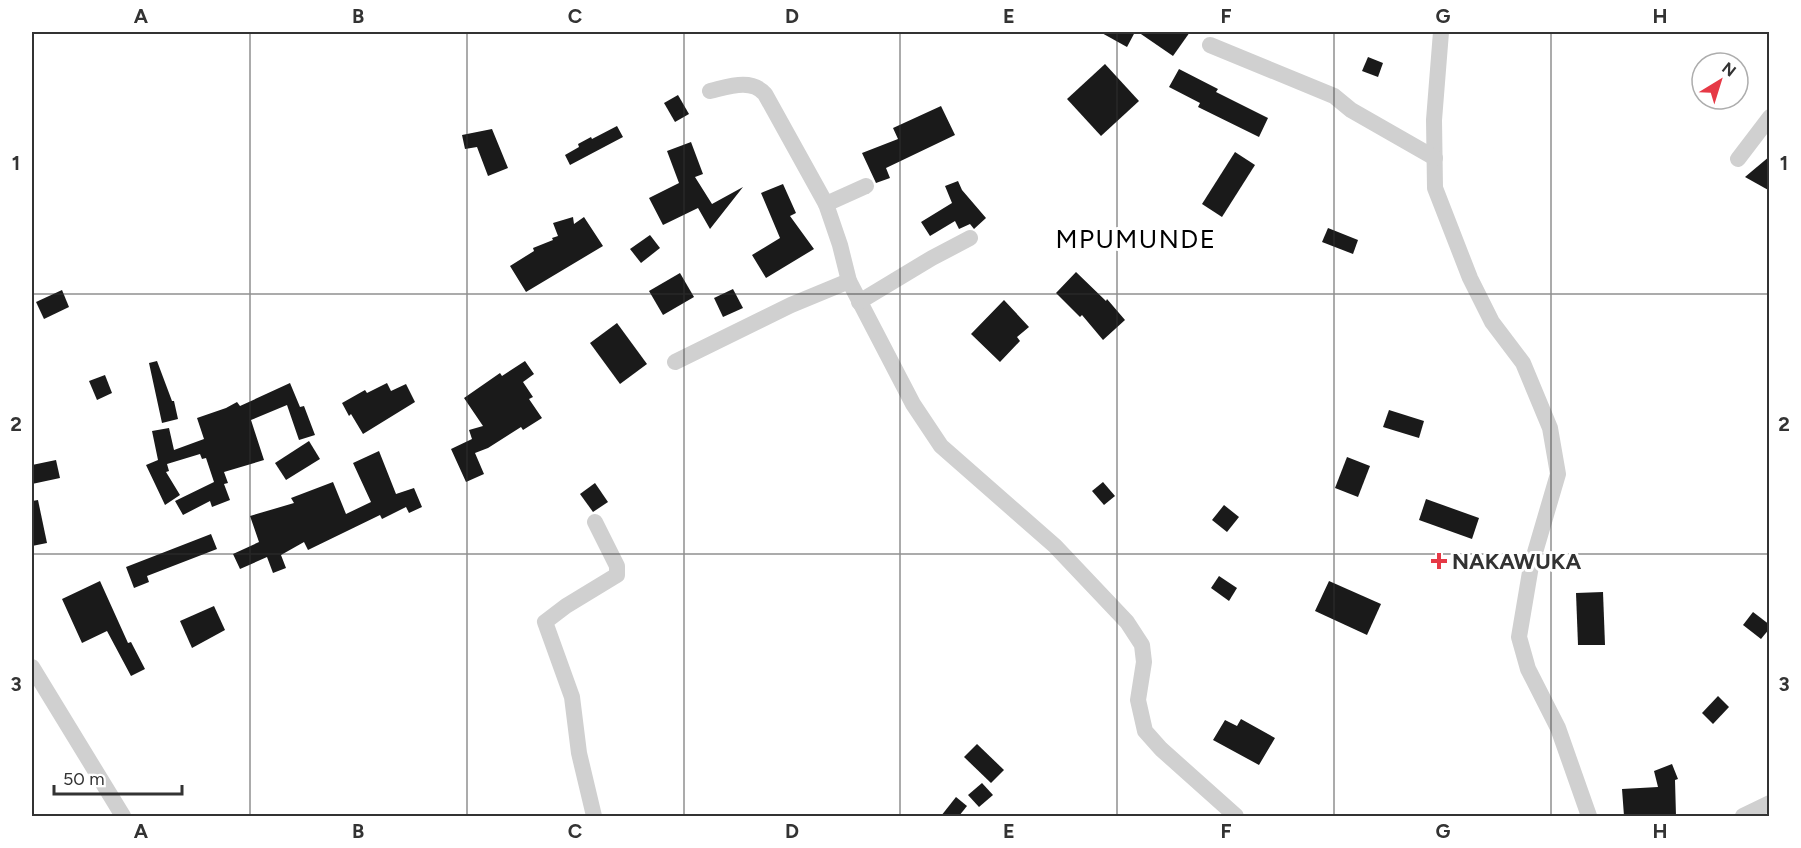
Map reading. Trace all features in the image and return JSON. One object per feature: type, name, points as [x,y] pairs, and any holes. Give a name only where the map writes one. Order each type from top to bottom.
[{"type":"street","points":[[1441,32],[1434,120],[1435,188],[1470,278],[1492,322],[1523,363],[1550,428],[1558,474],[1531,566],[1519,637],[1528,669],[1558,728],[1589,816]]},
{"type":"street","points":[[1210,45],[1334,96],[1351,110],[1435,158]]},
{"type":"street","points":[[710,91],[737,85],[760,88],[765,94],[826,204],[849,281],[859,302],[913,404],[941,447],[1055,546],[1127,621],[1142,645],[1144,662],[1138,700],[1145,731],[1161,749],[1236,816]]},
{"type":"street","points":[[1738,159],[1770,117]]},
{"type":"street","points":[[826,204],[866,186]]},
{"type":"street","points":[[859,302],[970,238]]},
{"type":"street","points":[[675,362],[791,305],[849,281]]},
{"type":"street","points":[[594,816],[579,753],[572,697],[545,622],[616,575],[617,566],[596,522]]},
{"type":"street","points":[[32,667],[123,816]]},
{"type":"street","points":[[1743,816],[1770,802]]},
{"type":"building","points":[[1100,32],[1135,32],[1127,47]]},
{"type":"building","points":[[1138,32],[1190,32],[1173,56]]},
{"type":"building","points":[[1368,57],[1383,63],[1378,77],[1362,71]]},
{"type":"building","points":[[1105,64],[1139,101],[1101,136],[1067,99]]},
{"type":"building","points":[[1179,69],[1218,89],[1216,92],[1268,118],[1259,137],[1198,107],[1200,103],[1169,87]]},
{"type":"building","points":[[678,95],[689,114],[675,122],[664,103]]},
{"type":"building","points":[[941,106],[955,135],[886,168],[890,178],[876,183],[862,153],[898,139],[893,128]]},
{"type":"building","points":[[617,126],[623,137],[570,165],[565,155],[579,147],[578,144]]},
{"type":"building","points":[[492,129],[508,168],[488,176],[477,147],[465,149],[462,135]]},
{"type":"building","points":[[691,142],[703,174],[695,177],[712,204],[743,187],[710,229],[698,208],[663,225],[649,198],[679,183],[667,151]]},
{"type":"building","points":[[1235,152],[1255,165],[1222,217],[1202,204]]},
{"type":"building","points":[[1770,156],[1770,191],[1745,177]]},
{"type":"building","points":[[958,181],[962,190],[986,218],[974,229],[970,224],[959,229],[955,221],[930,236],[921,222],[952,203],[945,186]]},
{"type":"building","points":[[783,184],[796,213],[790,216],[814,249],[766,278],[752,255],[780,238],[761,193]]},
{"type":"building","points":[[573,217],[574,224],[584,217],[603,246],[526,292],[510,266],[534,251],[533,248],[558,236],[553,223]]},
{"type":"building","points":[[1328,228],[1358,240],[1353,254],[1322,242]]},
{"type":"building","points":[[650,235],[660,248],[641,263],[630,249]]},
{"type":"building","points":[[1076,272],[1106,301],[1107,299],[1125,320],[1103,340],[1082,315],[1080,317],[1056,293]]},
{"type":"building","points":[[680,273],[694,297],[663,315],[649,291]]},
{"type":"building","points":[[733,289],[743,308],[723,317],[714,298]]},
{"type":"building","points":[[62,290],[69,307],[44,319],[36,302]]},
{"type":"building","points":[[1004,300],[1029,327],[1017,337],[1020,341],[1000,362],[971,334]]},
{"type":"building","points":[[617,323],[647,364],[620,384],[590,343]]},
{"type":"building","points":[[157,361],[172,401],[174,401],[178,419],[162,423],[149,363]]},
{"type":"building","points":[[525,361],[534,374],[523,382],[533,397],[529,399],[542,418],[523,430],[521,427],[488,448],[475,453],[484,474],[466,482],[451,449],[472,439],[469,430],[483,426],[464,398],[500,373],[502,376]]},
{"type":"building","points":[[105,375],[112,393],[97,400],[89,381]]},
{"type":"building","points":[[290,383],[300,407],[304,406],[315,435],[299,440],[287,405],[251,420],[264,460],[224,472],[228,483],[224,484],[230,500],[212,507],[210,501],[183,515],[175,501],[214,482],[206,458],[202,459],[200,454],[167,464],[169,471],[166,472],[180,495],[165,505],[146,465],[158,460],[152,431],[169,428],[174,450],[204,439],[197,418],[237,402],[240,406]]},
{"type":"building","points":[[387,383],[391,391],[406,384],[415,402],[363,434],[342,403],[365,390],[367,393]]},
{"type":"building","points":[[1389,410],[1424,421],[1419,438],[1383,427]]},
{"type":"building","points":[[309,441],[320,459],[286,480],[275,463]]},
{"type":"building","points":[[379,451],[396,494],[414,488],[422,507],[409,513],[406,507],[382,519],[380,515],[308,550],[304,542],[281,555],[286,568],[273,573],[267,557],[240,569],[233,554],[259,542],[250,516],[294,503],[291,498],[333,482],[346,514],[371,502],[353,463]]},
{"type":"building","points":[[1347,457],[1370,466],[1358,497],[1335,488]]},
{"type":"building","points":[[56,460],[60,478],[32,484],[32,465]]},
{"type":"building","points":[[1103,482],[1115,496],[1104,505],[1092,491]]},
{"type":"building","points":[[595,483],[608,502],[593,512],[580,494]]},
{"type":"building","points":[[1426,499],[1479,518],[1472,539],[1419,520]]},
{"type":"building","points":[[38,500],[47,543],[32,546],[32,501]]},
{"type":"building","points":[[1224,505],[1239,517],[1227,532],[1212,520]]},
{"type":"building","points":[[211,534],[217,549],[147,576],[149,582],[134,588],[126,567]]},
{"type":"building","points":[[1219,576],[1237,588],[1229,601],[1211,588]]},
{"type":"building","points":[[100,581],[128,643],[131,642],[145,669],[131,676],[107,631],[82,643],[62,599]]},
{"type":"building","points":[[1329,581],[1381,604],[1367,635],[1315,611]]},
{"type":"building","points":[[1603,592],[1605,645],[1578,645],[1576,593]]},
{"type":"building","points":[[214,606],[225,630],[192,648],[180,621]]},
{"type":"building","points":[[1753,612],[1770,625],[1761,639],[1743,625]]},
{"type":"building","points":[[1718,696],[1729,707],[1713,724],[1702,713]]},
{"type":"building","points":[[1241,719],[1275,738],[1259,765],[1213,740],[1225,720],[1237,726]]},
{"type":"building","points":[[977,744],[1004,770],[991,783],[964,757]]},
{"type":"building","points":[[1672,764],[1678,779],[1675,780],[1676,816],[1624,816],[1622,789],[1658,787],[1654,771]]},
{"type":"building","points":[[982,783],[993,795],[979,807],[968,795]]},
{"type":"building","points":[[956,797],[967,806],[959,816],[941,816]]},
{"type":"place","name":"NAKAWUKA","points":[[1439,561]]},
{"type":"district","name":"MPUMUNDE","points":[[1136,239]]}]
